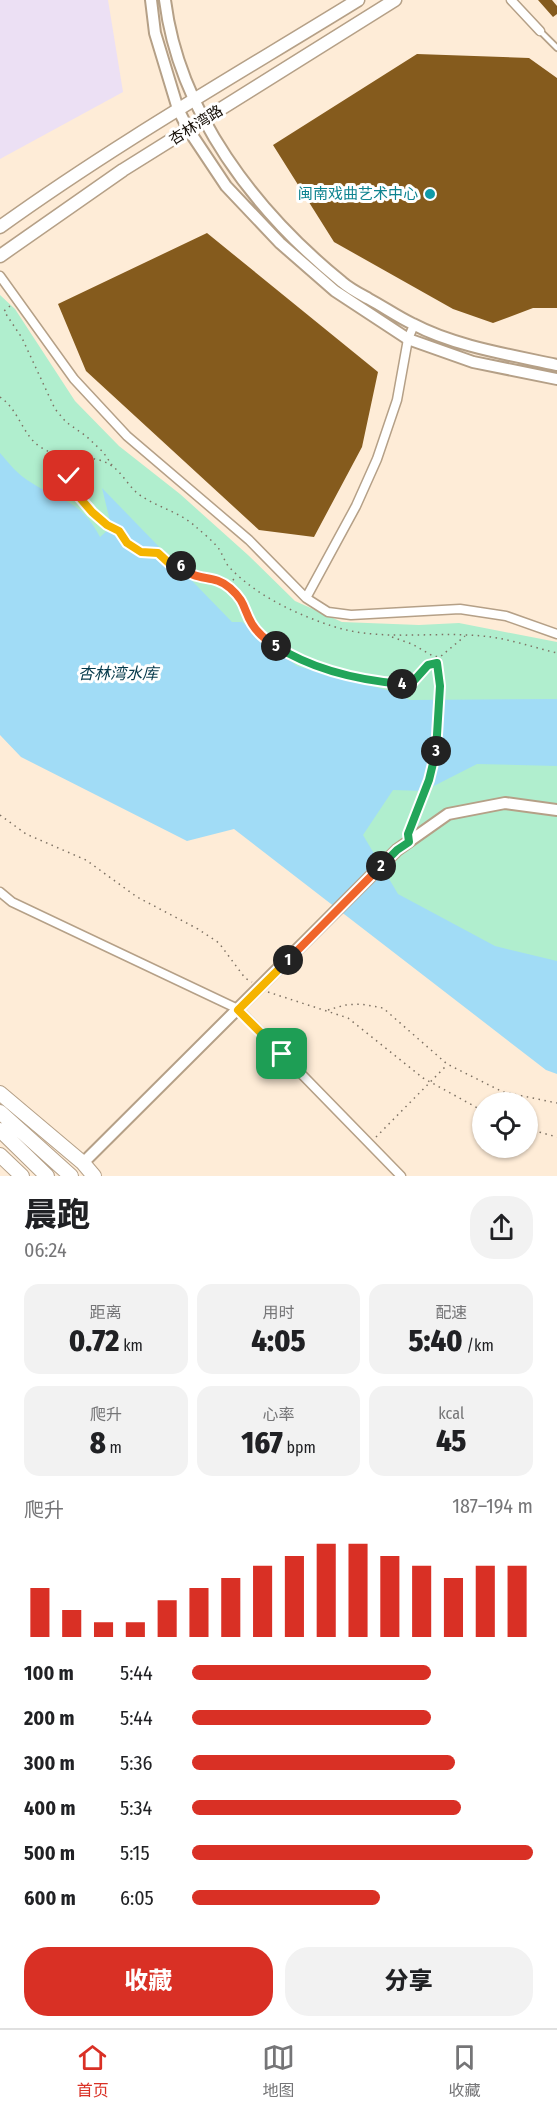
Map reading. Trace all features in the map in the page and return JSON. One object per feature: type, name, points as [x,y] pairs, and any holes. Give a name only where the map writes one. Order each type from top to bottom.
[{"type":"main road","name":"杏林湾路","points":[[0,226],[49,191],[178,109],[358,0]]},
{"type":"main road","name":"杏林湾路","points":[[0,256],[188,129],[395,0]]},
{"type":"main road","points":[[0,1093],[83,1163],[94,1176]]},
{"type":"main road","points":[[1,1112],[71,1176]]},
{"type":"main road","points":[[0,1130],[48,1176]]},
{"type":"main road","points":[[0,1155],[22,1176]]},
{"type":"street","points":[[151,0],[155,33],[178,109],[188,129],[226,186],[280,243],[335,291],[408,339],[473,362],[557,379]]},
{"type":"street","points":[[165,0],[168,30],[203,120],[241,178],[277,222],[344,284],[414,325],[474,347],[557,365]]},
{"type":"street","points":[[511,0],[540,31]]},
{"type":"street","points":[[0,276],[74,379],[127,436],[249,540],[306,598],[328,612],[351,615],[460,609],[506,616],[557,634]]},
{"type":"street","points":[[306,598],[356,506],[376,459],[397,400],[408,339],[414,325]]},
{"type":"street","points":[[83,1163],[397,850],[448,814],[505,803],[557,810]]},
{"type":"street","points":[[0,892],[12,902],[238,1010],[401,1176]]},
{"type":"lane","points":[[540,31],[557,48]]},
{"type":"path","points":[[18,301],[3,311],[22,338],[55,409],[66,422],[104,452],[113,466]]},
{"type":"path","points":[[61,456],[69,476],[69,485],[92,512],[107,525],[119,531],[127,543],[141,552],[158,553],[171,565],[179,564],[188,574],[198,578],[213,578],[228,585],[246,607],[251,622],[262,637],[303,662],[361,678],[410,685],[428,665],[437,663]]},
{"type":"path","points":[[228,585],[237,575]]},
{"type":"path","points":[[388,636],[440,657],[465,635]]},
{"type":"path","points":[[409,842],[408,834],[436,755],[440,686],[436,656]]},
{"type":"path","points":[[0,815],[26,834],[86,860],[137,897],[198,928],[219,943],[245,978],[259,987],[275,996],[348,1018],[430,1082],[472,1105]]},
{"type":"path","points":[[327,1010],[361,1004],[383,1008],[447,1064],[503,1092],[557,1103]]},
{"type":"path","points":[[370,1144],[447,1064]]},
{"type":"path","points":[[538,1132],[557,1137]]},
{"type":"shaded area","points":[[0,0],[108,0],[123,92],[0,159]]},
{"type":"green space","points":[[0,295],[15,309],[75,401],[119,446],[180,494],[295,601],[342,622],[419,625],[459,623],[557,642],[557,724],[396,730],[0,478]]},
{"type":"green space","points":[[557,738],[557,983],[325,864],[390,741]]},
{"type":"water","name":"杏林湾水库","points":[[0,453],[23,477],[75,506],[84,514],[100,537],[109,529],[109,517],[102,488],[232,622],[242,622],[297,666],[394,692],[410,700],[557,699],[557,766],[477,764],[424,791],[393,790],[363,835],[398,894],[495,946],[557,961],[557,1074],[546,1070],[234,829],[187,841],[21,757],[0,735]]},
{"type":"building","points":[[538,0],[552,0],[557,6],[557,14],[553,17]]},
{"type":"building","name":"闽南戏曲艺术中心","points":[[417,54],[529,58],[557,78],[557,308],[533,308],[493,323],[453,309],[334,242],[273,145]]},
{"type":"building","points":[[207,233],[378,372],[362,447],[314,537],[259,530],[86,371],[58,304]]},
{"type":"place","name":"闽南戏曲艺术中心","points":[[430,194]]},
{"type":"route","points":[[69,476],[69,485],[92,512],[107,525],[119,531],[127,543],[141,552],[158,553],[171,565],[179,564],[188,574],[198,578],[213,578],[228,585],[246,607],[251,622],[262,637],[303,662],[361,678],[410,685],[428,665],[437,663],[440,686],[436,755],[408,834],[409,842],[397,850],[238,1010],[282,1054]]}]
